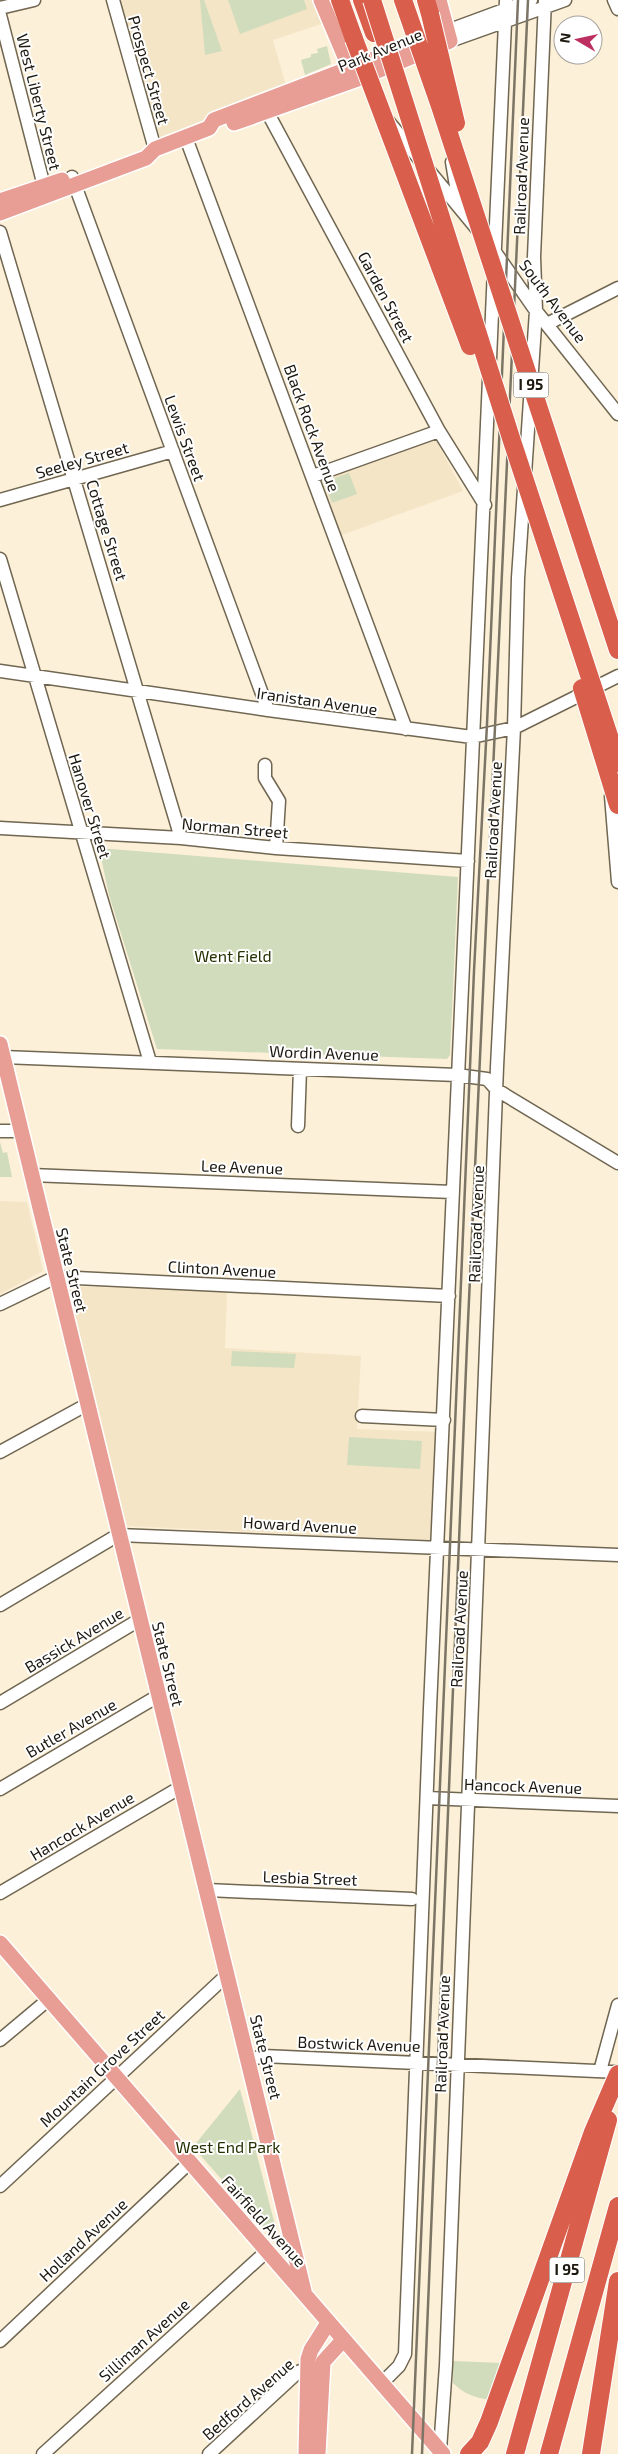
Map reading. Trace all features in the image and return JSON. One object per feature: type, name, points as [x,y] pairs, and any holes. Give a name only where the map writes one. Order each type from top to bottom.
[{"type":"highway","points":[[340,0],[467,341],[511,438]]},
{"type":"highway","points":[[362,0],[427,180]]},
{"type":"highway","name":"I 95","points":[[372,0],[427,180],[618,763]]},
{"type":"highway","name":"I 95","points":[[403,0],[440,106],[465,203],[618,650]]},
{"type":"highway","points":[[411,0],[428,8]]},
{"type":"highway","points":[[428,8],[440,106]]},
{"type":"highway","points":[[428,8],[452,104],[465,203]]},
{"type":"highway","points":[[542,530],[584,698],[618,805]]},
{"type":"highway","points":[[593,574],[618,638]]},
{"type":"highway","points":[[469,2454],[480,2442],[487,2428],[593,2132],[617,2079]]},
{"type":"highway","name":"I 95","points":[[515,2454],[617,2079]]},
{"type":"highway","name":"I 95","points":[[549,2454],[618,2206]]},
{"type":"highway","points":[[591,2454],[618,2281]]},
{"type":"main road","name":"South Avenue","points":[[322,0],[351,74]]},
{"type":"main road","points":[[428,8],[444,39]]},
{"type":"main road","name":"Park Avenue","points":[[0,213],[45,191],[146,158],[154,149],[209,128],[214,120],[264,107],[444,39]]},
{"type":"main road","name":"Park Avenue","points":[[0,201],[45,191]]},
{"type":"main road","name":"State Street","points":[[2,1051],[86,1405],[207,1890],[304,2291]]},
{"type":"main road","name":"Fairfield Avenue","points":[[0,1943],[115,2078],[304,2291],[328,2323],[442,2452]]},
{"type":"main road","points":[[271,2254],[286,2257],[294,2249]]},
{"type":"main road","points":[[312,2447],[308,2368],[311,2350],[328,2323]]},
{"type":"main road","points":[[312,2447],[323,2362],[343,2340]]},
{"type":"street","points":[[0,8],[34,0]]},
{"type":"street","name":"Prospect Street","points":[[113,0],[154,149]]},
{"type":"street","name":"Park Avenue","points":[[444,39],[531,0]]},
{"type":"street","name":"Park Avenue","points":[[506,11],[565,0]]},
{"type":"street","points":[[614,0],[618,9]]},
{"type":"street","name":"Railroad Avenue","points":[[442,2452],[467,1800],[514,728],[518,578],[536,311],[534,257],[544,4]]},
{"type":"street","name":"Railroad Avenue","points":[[382,2383],[399,2366],[405,2354],[457,1075],[468,861],[472,737],[485,505],[494,250],[506,11]]},
{"type":"street","name":"West Liberty Street","points":[[0,15],[45,191]]},
{"type":"street","name":"South Avenue","points":[[444,39],[456,190],[536,311],[618,414]]},
{"type":"street","name":"South Avenue","points":[[351,74],[465,203]]},
{"type":"street","name":"Garden Street","points":[[264,107],[439,431],[485,505]]},
{"type":"street","name":"Black Rock Avenue","points":[[186,138],[406,730]]},
{"type":"street","name":"Lewis Street","points":[[73,181],[268,710]]},
{"type":"street","name":"Cottage Street","points":[[0,232],[181,838]]},
{"type":"street","points":[[548,324],[618,288]]},
{"type":"street","points":[[313,476],[439,431]]},
{"type":"street","name":"Seeley Street","points":[[0,500],[172,451]]},
{"type":"street","name":"Hanover Street","points":[[0,559],[33,676],[150,1062]]},
{"type":"street","name":"Iranistan Avenue","points":[[0,671],[406,730],[472,737],[514,728],[618,676]]},
{"type":"street","points":[[581,695],[611,799],[618,882]]},
{"type":"street","points":[[266,765],[266,778],[279,801],[276,848]]},
{"type":"street","name":"Norman Street","points":[[0,828],[181,838],[276,848],[468,861]]},
{"type":"street","name":"Wordin Avenue","points":[[2,1051],[150,1062],[457,1075],[488,1079],[497,1090],[618,1163]]},
{"type":"street","points":[[298,1126],[300,1068]]},
{"type":"street","points":[[0,1131],[20,1131]]},
{"type":"street","name":"Lee Avenue","points":[[31,1175],[452,1192]]},
{"type":"street","name":"Clinton Avenue","points":[[0,1304],[56,1277],[449,1296]]},
{"type":"street","points":[[0,1452],[86,1405]]},
{"type":"street","points":[[362,1416],[444,1420]]},
{"type":"street","points":[[0,1605],[118,1534]]},
{"type":"street","name":"Howard Avenue","points":[[118,1534],[618,1555]]},
{"type":"street","name":"Bassick Avenue","points":[[0,1703],[139,1620]]},
{"type":"street","name":"Butler Avenue","points":[[0,1789],[158,1696]]},
{"type":"street","name":"Hancock Avenue","points":[[0,1894],[181,1787]]},
{"type":"street","name":"Hancock Avenue","points":[[427,1798],[618,1806]]},
{"type":"street","name":"Lesbia Street","points":[[207,1890],[412,1899]]},
{"type":"street","name":"Mountain Grove Street","points":[[0,2186],[227,1975]]},
{"type":"street","points":[[0,2040],[49,1999]]},
{"type":"street","points":[[600,2071],[618,2005]]},
{"type":"street","name":"Bostwick Avenue","points":[[248,2060],[263,2056],[600,2071],[617,2079]]},
{"type":"street","name":"Holland Avenue","points":[[0,2341],[189,2162]]},
{"type":"street","name":"Silliman Avenue","points":[[43,2454],[271,2254]]},
{"type":"street","name":"Bedford Avenue","points":[[209,2454],[298,2372],[308,2368]]},
{"type":"shaded area","points":[[120,0],[315,0],[324,23],[273,40],[287,89],[161,137],[157,134]]},
{"type":"shaded area","points":[[433,440],[437,442],[463,491],[339,536],[320,481]]},
{"type":"shaded area","points":[[0,1201],[27,1202],[43,1271],[0,1294]]},
{"type":"shaded area","points":[[70,1286],[227,1292],[225,1348],[361,1356],[357,1429],[439,1432],[432,1540],[125,1526],[67,1289]]},
{"type":"green space","points":[[200,0],[204,0],[222,51],[205,55]]},
{"type":"green space","points":[[228,0],[304,0],[307,9],[240,34]]},
{"type":"green space","points":[[327,46],[331,64],[305,75],[301,60],[311,57],[311,54],[318,53],[317,49]]},
{"type":"green space","points":[[349,473],[357,494],[332,503],[324,482]]},
{"type":"green space","name":"Went Field","points":[[99,848],[458,877],[450,1055],[447,1059],[157,1049],[109,895]]},
{"type":"green space","points":[[0,1142],[3,1153],[7,1152],[12,1177],[0,1177]]},
{"type":"green space","points":[[232,1351],[296,1354],[294,1368],[231,1366]]},
{"type":"green space","points":[[349,1437],[422,1441],[420,1469],[347,1465]]},
{"type":"green space","name":"West End Park","points":[[240,2089],[279,2241],[277,2242],[193,2147]]},
{"type":"green space","points":[[453,2361],[502,2363],[489,2400],[469,2394],[453,2383]]},
{"type":"railway","points":[[412,2454],[474,971],[487,724],[518,0]]},
{"type":"railway","points":[[422,2454],[467,1344],[528,0]]}]
